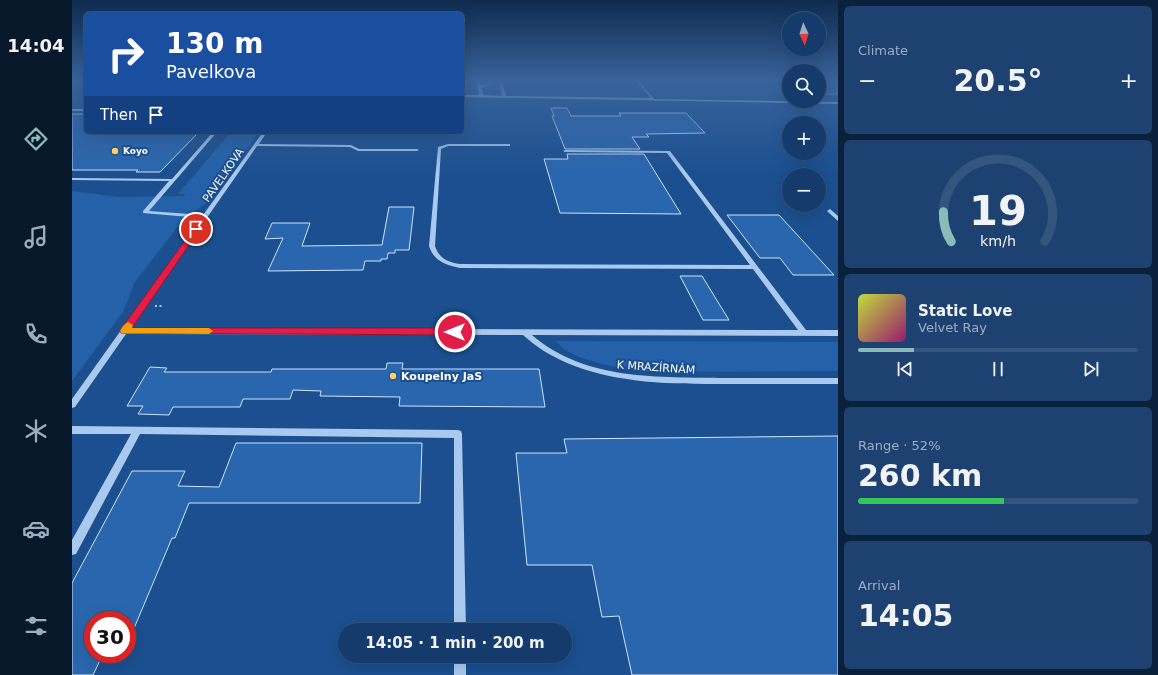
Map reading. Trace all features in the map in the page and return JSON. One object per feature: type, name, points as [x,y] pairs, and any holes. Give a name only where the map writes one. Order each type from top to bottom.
[{"type":"street","points":[[206,217],[145,212],[213,134]]},
{"type":"street","name":"PAVELKOVA","points":[[72,405],[264,134]]},
{"type":"street","points":[[256,145],[351,146],[358,150],[418,150]]},
{"type":"street","points":[[509,145],[448,145],[439,148],[432,246],[434,253],[443,262],[460,266],[755,267]]},
{"type":"street","points":[[565,151],[668,152],[804,333]]},
{"type":"street","points":[[72,179],[173,180]]},
{"type":"street","points":[[830,211],[838,219]]},
{"type":"street","points":[[124,331],[838,333]]},
{"type":"street","name":"K MRAZÍRNÁM","points":[[526,332],[544,348],[571,362],[586,368],[618,376],[678,381],[838,381]]},
{"type":"street","points":[[72,430],[458,434],[460,623]]},
{"type":"street","points":[[72,550],[138,430]]},
{"type":"street","points":[[460,663],[460,675]]},
{"type":"shaded area","points":[[229,134],[258,134],[210,199],[205,202],[209,202],[199,208],[179,225],[135,282],[123,312],[72,381],[72,191],[118,197],[184,196],[185,194],[178,194]]},
{"type":"shaded area","points":[[556,341],[838,342],[838,371],[645,372],[610,366],[584,359],[572,354]]},
{"type":"building","points":[[552,112],[569,112],[571,116],[621,116],[619,113],[686,113],[705,133],[646,134],[649,137],[632,137],[640,149],[565,149],[552,116],[554,116]]},
{"type":"building","name":"Koyo","points":[[72,114],[84,114],[84,134],[197,134],[160,172],[136,172],[138,170],[72,170]]},
{"type":"building","points":[[567,154],[644,154],[681,214],[560,213],[544,159],[568,159]]},
{"type":"building","points":[[389,207],[414,207],[409,250],[395,250],[395,253],[388,253],[387,259],[381,259],[381,261],[365,261],[363,270],[268,271],[283,238],[265,239],[272,223],[310,223],[302,246],[382,245]]},
{"type":"building","points":[[727,215],[779,215],[834,275],[793,275],[780,258],[760,258]]},
{"type":"building","points":[[680,276],[702,276],[729,320],[703,320]]},
{"type":"building","points":[[387,363],[403,363],[402,369],[539,369],[545,407],[399,406],[400,397],[320,396],[321,391],[293,390],[290,399],[243,399],[240,407],[173,407],[169,415],[138,414],[143,406],[127,406],[150,367],[167,368],[164,372],[271,372],[272,369],[386,369]]},
{"type":"building","points":[[838,436],[838,675],[632,675],[619,616],[602,617],[592,565],[527,565],[516,453],[567,453],[564,439]]},
{"type":"building","points":[[236,443],[422,443],[420,503],[189,503],[175,538],[172,538],[136,624],[136,611],[84,611],[84,663],[99,663],[93,675],[72,675],[72,583],[132,471],[185,471],[178,486],[219,487]]},
{"type":"slow traffic","points":[[128,325],[124,331],[209,331]]},
{"type":"place","name":"Koyo","points":[[115,151]]},
{"type":"place","name":"Koupelny JaS","points":[[393,376]]},
{"type":"route","points":[[196,229],[124,331],[455,332]]}]
